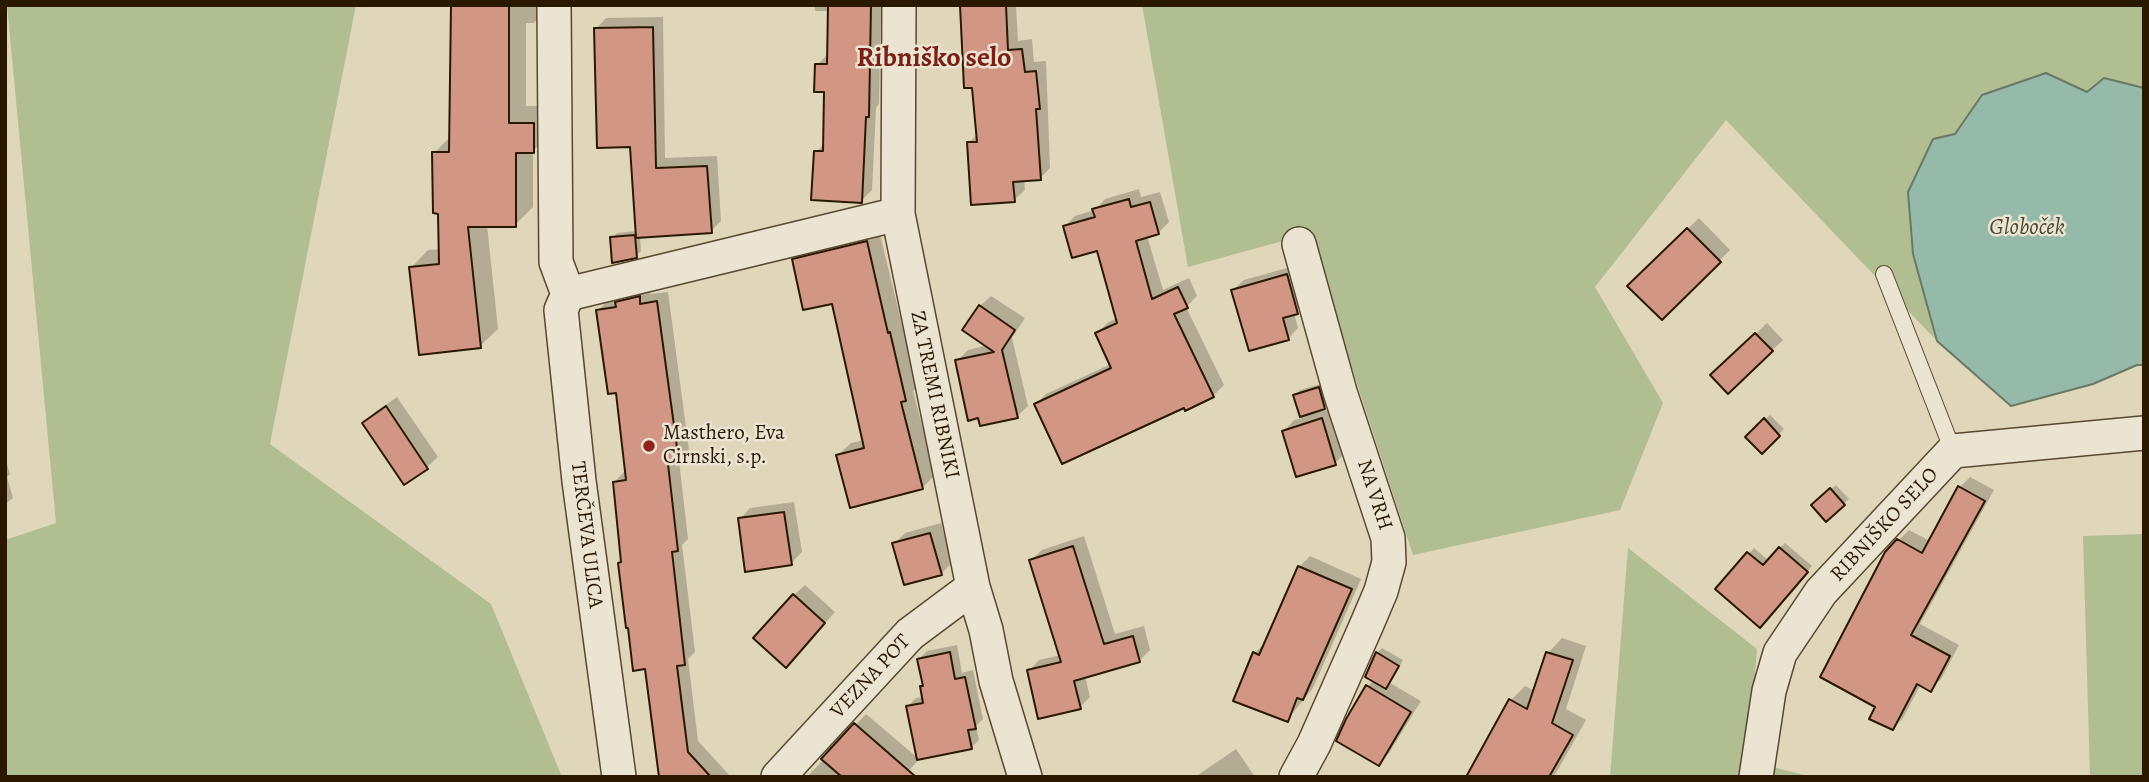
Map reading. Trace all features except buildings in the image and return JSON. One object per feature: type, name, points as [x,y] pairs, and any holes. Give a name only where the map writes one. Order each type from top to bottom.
[{"type":"street","name":"TERČEVA ULICA","points":[[554,5],[556,262],[568,294],[561,310],[575,442],[619,777]]},
{"type":"street","name":"ZA TREMI RIBNIKI","points":[[899,5],[898,214],[973,587],[986,631],[996,681],[1025,777]]},
{"type":"street","points":[[568,294],[898,214]]},
{"type":"street","name":"NA VRH","points":[[1296,777],[1314,744],[1372,613],[1389,562],[1388,538],[1340,392],[1299,244]]},
{"type":"street","name":"RIBNIŠKO SELO","points":[[1756,777],[1769,691],[1780,653],[1821,592],[1954,451],[2144,433]]},
{"type":"street","name":"VEZNA POT","points":[[778,777],[910,634],[973,587]]},
{"type":"lane","points":[[1884,274],[1954,451]]},
{"type":"shaded area","points":[[7,5],[356,5],[270,444],[491,604],[562,777],[5,777],[5,540],[56,523]]},
{"type":"shaded area","points":[[1142,5],[2144,5],[2144,88],[2104,78],[2087,92],[1982,95],[1955,135],[1913,254],[1937,341],[1726,120],[1595,287],[1663,403],[1620,510],[1413,555],[1308,234],[1188,267]]},
{"type":"shaded area","points":[[2144,534],[2144,777],[2090,777],[2083,536]]},
{"type":"shaded area","points":[[1628,548],[1757,649],[1748,761],[1812,777],[1610,777]]},
{"type":"water","name":"Globoček","points":[[2046,73],[2087,92],[2104,78],[2144,88],[2144,365],[2137,365],[2093,384],[2011,406],[1937,341],[1913,254],[1908,192],[1933,139],[1955,134],[1982,95]]},
{"type":"place","name":"Masthero, Eva Cirnski, s.p.","points":[[649,446]]},
{"type":"district","name":"Ribniško selo","points":[[934,59]]}]
